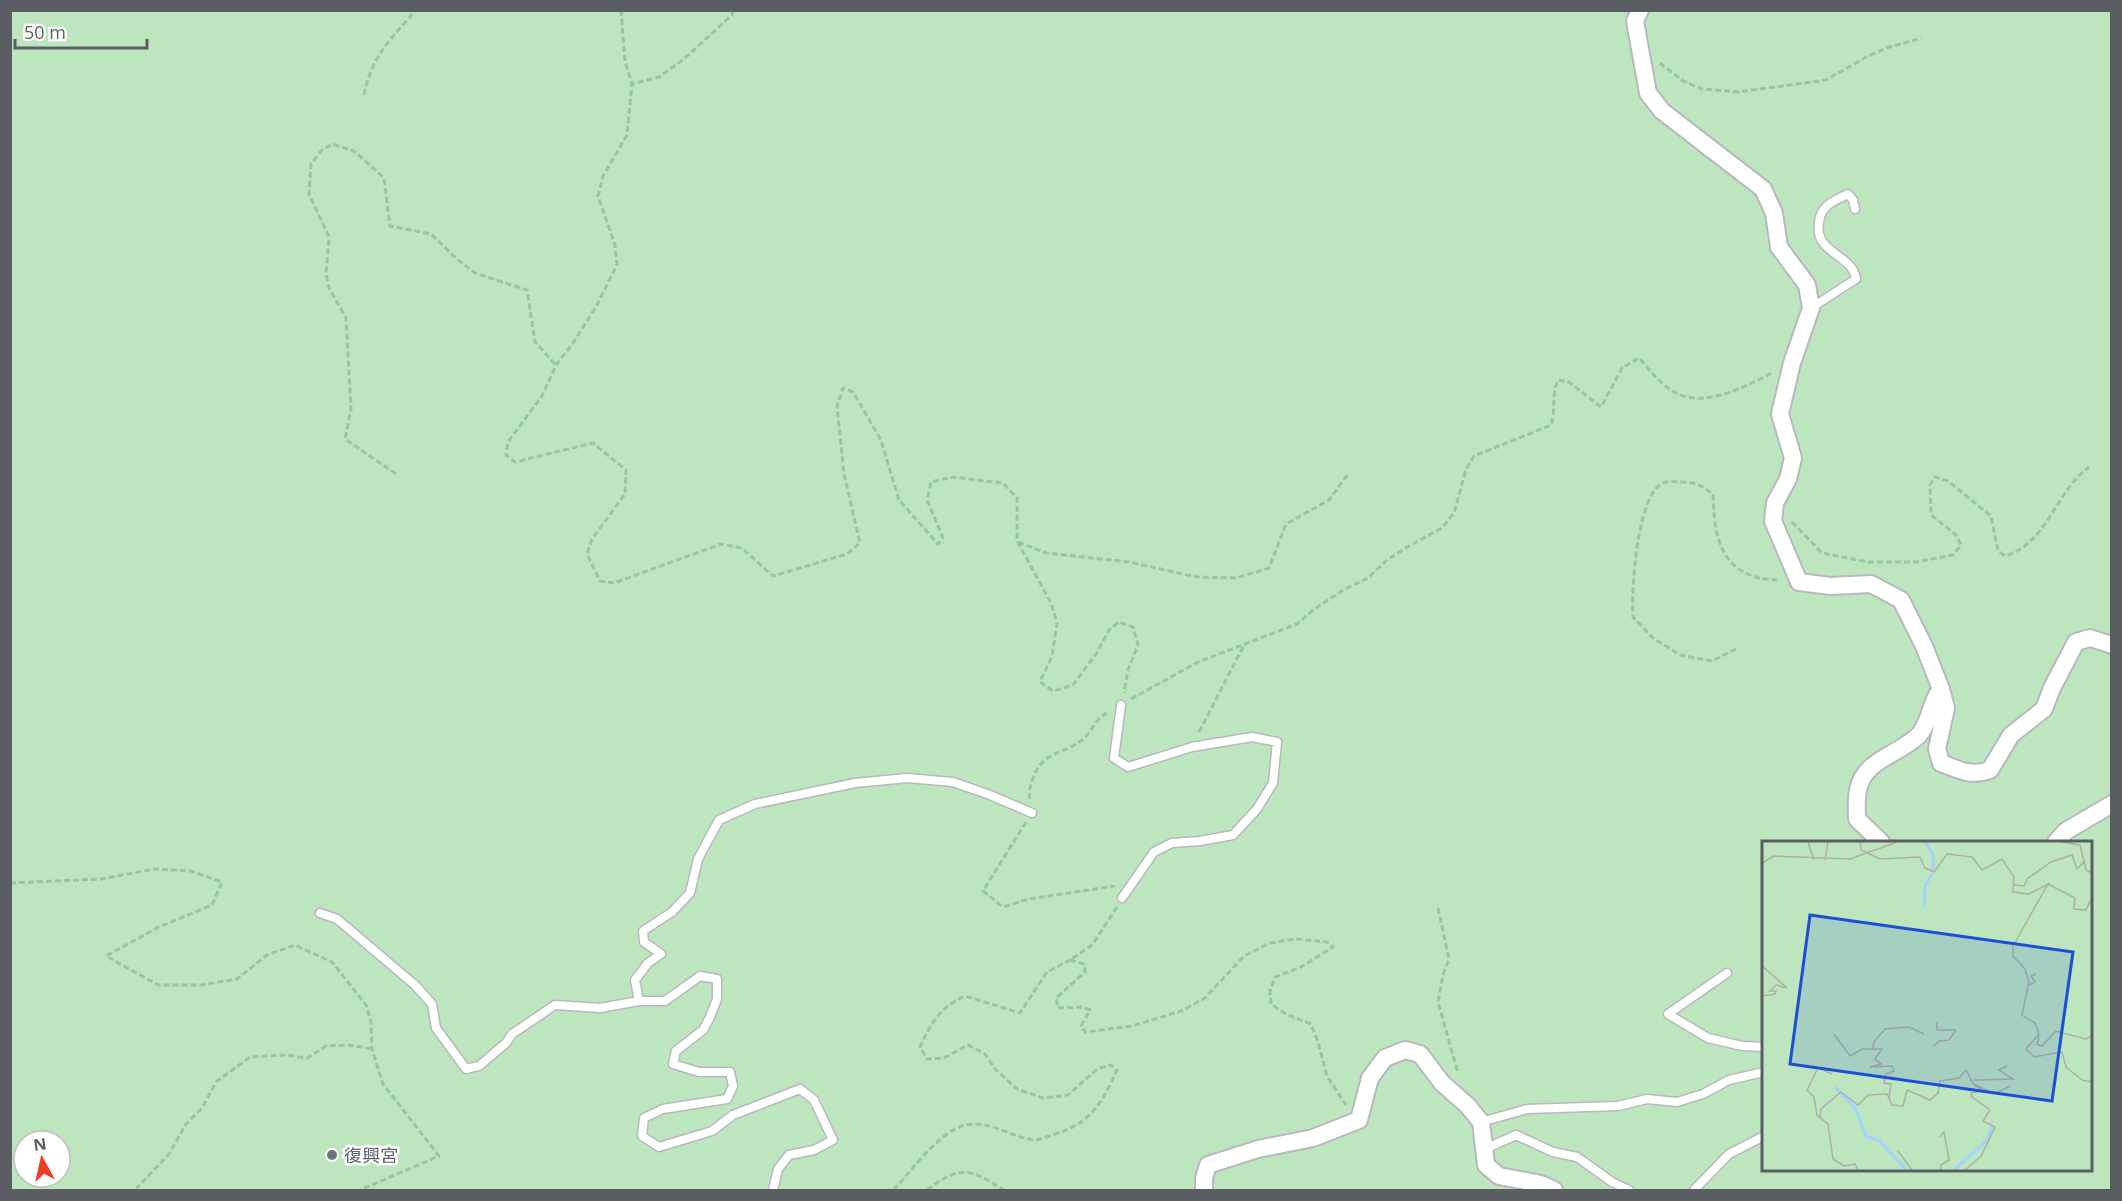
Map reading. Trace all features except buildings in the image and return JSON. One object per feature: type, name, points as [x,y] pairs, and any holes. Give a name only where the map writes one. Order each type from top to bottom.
[{"type":"street","points":[[1640,10],[1635,21],[1648,93],[1662,111],[1763,189],[1774,213],[1779,248],[1808,285],[1811,308],[1792,363],[1780,414],[1793,458],[1788,480],[1775,503],[1773,521],[1799,582],[1830,586],[1871,585],[1901,600],[1924,646],[1946,708],[1937,749],[1941,763],[1971,774],[1990,770],[2011,735],[2044,709],[2052,688],[2076,642],[2090,638],[2112,645]]},
{"type":"street","points":[[1879,841],[1857,819],[1858,789],[1870,766],[1920,734],[1930,716],[1935,697],[1941,689]]},
{"type":"street","points":[[2058,841],[2066,831],[2112,804]]},
{"type":"street","points":[[1204,1191],[1204,1178],[1208,1165],[1258,1149],[1313,1138],[1359,1120],[1370,1078],[1385,1058],[1405,1050],[1420,1054],[1442,1083],[1468,1106],[1481,1122],[1486,1165],[1499,1176],[1541,1184],[1554,1191]]},
{"type":"lane","points":[[1811,308],[1856,279],[1852,267],[1825,247],[1817,234],[1819,219],[1826,204],[1848,194],[1853,200],[1855,209]]},
{"type":"lane","points":[[1121,705],[1114,758],[1128,767],[1191,747],[1252,737],[1277,742],[1273,783],[1257,809],[1233,835],[1172,843],[1154,852],[1122,898]]},
{"type":"lane","points":[[639,1001],[635,980],[648,963],[661,954],[644,942],[643,931],[672,912],[690,892],[698,859],[719,820],[755,804],[855,783],[907,778],[953,782],[1032,813]]},
{"type":"lane","points":[[320,913],[337,919],[415,985],[432,1004],[436,1028],[466,1069],[479,1066],[506,1043],[512,1034],[555,1005],[600,1008],[639,1001],[665,1002],[700,976],[717,979],[717,999],[707,1024],[692,1040],[676,1051],[673,1064],[699,1072],[730,1072],[733,1086],[727,1099],[663,1109],[644,1118],[642,1136],[659,1147],[712,1131],[733,1115],[800,1089],[814,1100],[833,1140],[814,1150],[789,1155],[778,1169],[773,1191]]},
{"type":"lane","points":[[1727,973],[1668,1014],[1708,1038],[1742,1046],[1762,1047]]},
{"type":"lane","points":[[1481,1122],[1527,1109],[1618,1106],[1647,1099],[1677,1102],[1702,1094],[1729,1080],[1762,1072]]},
{"type":"lane","points":[[1485,1149],[1516,1135],[1553,1152],[1577,1156],[1612,1182],[1629,1191]]},
{"type":"lane","points":[[1695,1191],[1729,1154],[1762,1137]]},
{"type":"path","points":[[364,95],[368,74],[380,51],[416,10]]},
{"type":"path","points":[[621,10],[625,61],[632,84],[627,135],[603,177],[598,196],[615,244],[617,266],[597,305],[556,365],[542,396],[508,442],[506,455],[515,462],[593,442],[626,470],[624,494],[592,539],[587,554],[600,582],[614,582],[721,544],[742,548],[773,576],[847,554],[860,543],[844,474],[837,406],[843,388],[853,392],[881,440],[899,500],[938,544],[943,538],[927,500],[931,482],[954,477],[1003,483],[1017,498],[1017,541],[1051,603],[1057,623],[1052,656],[1040,682],[1053,691],[1073,685],[1096,654],[1109,630],[1119,622],[1133,627],[1138,645],[1128,670],[1121,705]]},
{"type":"path","points":[[632,84],[659,77],[676,65],[732,15],[733,10]]},
{"type":"path","points":[[1640,47],[1683,81],[1702,89],[1738,92],[1826,80],[1889,47],[1922,38]]},
{"type":"path","points":[[396,474],[345,439],[351,409],[346,318],[329,288],[326,274],[330,237],[309,194],[311,164],[321,151],[332,144],[354,151],[384,178],[390,226],[430,234],[475,273],[527,290],[535,342],[556,365]]},
{"type":"path","points":[[1122,880],[1115,886],[1029,899],[1003,907],[983,891],[1032,813],[1028,792],[1034,773],[1044,759],[1082,739],[1098,718],[1198,662],[1297,624],[1343,590],[1368,578],[1387,560],[1442,528],[1454,513],[1466,469],[1474,456],[1551,426],[1554,415],[1553,390],[1558,380],[1569,382],[1601,407],[1622,368],[1639,358],[1669,389],[1695,400],[1717,396],[1756,381],[1792,363]]},
{"type":"path","points":[[1775,503],[1822,553],[1868,562],[1916,562],[1953,555],[1960,545],[1956,535],[1931,515],[1930,485],[1935,477],[1948,481],[1991,516],[1998,551],[2005,556],[2018,552],[2037,536],[2066,490],[2089,467]]},
{"type":"path","points":[[1017,541],[1046,553],[1129,562],[1197,577],[1236,578],[1269,568],[1286,524],[1329,500],[1348,474]]},
{"type":"path","points":[[1736,649],[1712,661],[1680,655],[1653,638],[1633,617],[1632,598],[1636,556],[1650,495],[1661,484],[1670,481],[1700,483],[1713,494],[1714,522],[1718,543],[1736,569],[1757,578],[1799,582]]},
{"type":"path","points":[[1191,747],[1245,643]]},
{"type":"path","points":[[10,883],[101,879],[154,869],[191,871],[222,882],[212,905],[159,927],[106,956],[158,985],[202,985],[237,979],[267,955],[295,945],[332,962],[366,1005],[371,1022],[372,1049],[383,1084],[439,1156],[360,1191]]},
{"type":"path","points":[[894,1191],[894,1188],[944,1136],[962,1126],[983,1124],[1035,1140],[1057,1134],[1088,1120],[1108,1090],[1117,1070],[1111,1065],[1097,1069],[1068,1095],[1043,1098],[1017,1089],[995,1069],[986,1054],[968,1045],[944,1058],[927,1059],[920,1047],[933,1020],[954,1001],[965,996],[1020,1013],[1047,972],[1092,945],[1122,898],[1115,886]]},
{"type":"path","points":[[1438,908],[1449,959],[1438,1002],[1459,1076]]},
{"type":"path","points":[[1070,960],[1084,964],[1085,972],[1056,998],[1059,1008],[1083,1007],[1090,1010],[1081,1026],[1085,1032],[1132,1026],[1181,1011],[1205,998],[1244,956],[1270,943],[1296,939],[1327,942],[1333,947],[1300,967],[1275,976],[1270,991],[1270,1004],[1286,1014],[1311,1024],[1327,1076],[1345,1104],[1359,1120]]},
{"type":"path","points":[[137,1191],[137,1188],[169,1154],[186,1124],[202,1108],[216,1082],[250,1057],[286,1055],[307,1058],[326,1046],[349,1045],[372,1049]]},
{"type":"path","points":[[927,1191],[958,1172],[979,1174],[1004,1191]]},
{"type":"green space","points":[[10,11],[2111,11],[2111,1190],[11,1190]]},
{"type":"place","name":"復興宮","points":[[332,1155]]}]
